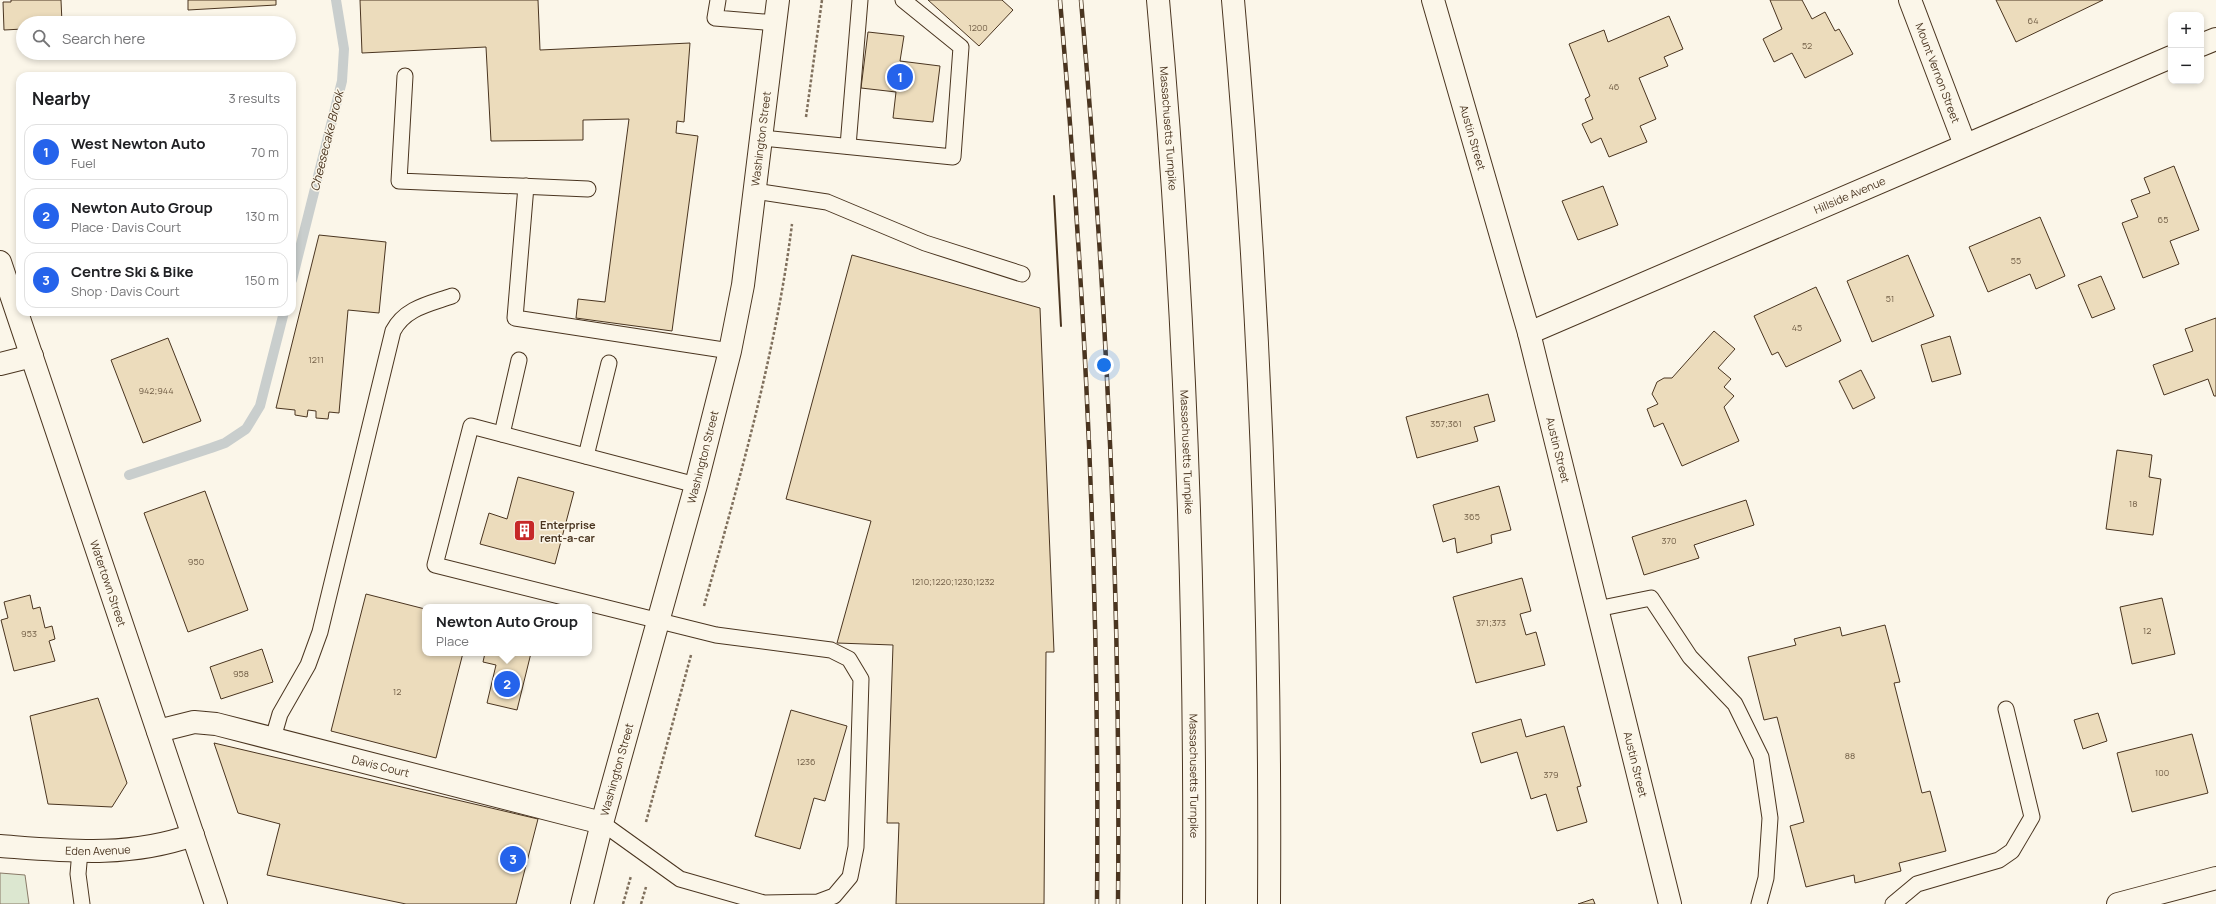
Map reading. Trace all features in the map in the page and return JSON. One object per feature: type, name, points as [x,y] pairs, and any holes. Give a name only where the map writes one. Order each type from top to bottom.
[{"type":"main road","name":"Washington Street","points":[[582,904],[602,823],[696,485],[730,351],[743,286],[778,0]]},
{"type":"main road","name":"Massachusetts Turnpike","points":[[1158,0],[1180,308],[1186,435],[1193,691],[1194,904]]},
{"type":"main road","points":[[1234,0],[1249,205],[1262,460],[1269,693],[1269,904]]},
{"type":"main road","name":"Austin Street","points":[[1433,0],[1529,333],[1670,904]]},
{"type":"main road","name":"Mount Vernon Street","points":[[1910,0],[1965,145]]},
{"type":"main road","points":[[2204,44],[2216,39]]},
{"type":"main road","name":"Hillside Avenue","points":[[1529,333],[2168,58]]},
{"type":"main road","name":"Watertown Street","points":[[0,262],[16,309]]},
{"type":"main road","name":"Watertown Street","points":[[18,316],[216,904]]},
{"type":"main road","points":[[0,364],[32,356]]},
{"type":"main road","name":"Davis Court","points":[[158,731],[182,724],[202,722],[273,738],[602,823]]},
{"type":"main road","name":"Eden Avenue","points":[[0,846],[80,851],[132,850],[161,845],[193,835]]},
{"type":"main road","points":[[2118,904],[2145,901],[2216,878]]},
{"type":"lane","points":[[718,0],[715,18],[776,24]]},
{"type":"lane","points":[[848,146],[860,0]]},
{"type":"lane","points":[[762,138],[953,157],[961,47],[903,0]]},
{"type":"lane","points":[[405,76],[399,180],[588,189]]},
{"type":"lane","points":[[526,186],[515,318],[730,351]]},
{"type":"lane","points":[[755,191],[827,202],[908,237],[1022,274]]},
{"type":"lane","points":[[273,738],[280,714],[308,665],[320,632],[393,331],[402,317],[408,312],[452,296]]},
{"type":"lane","points":[[502,434],[519,360]]},
{"type":"lane","points":[[586,456],[609,363]]},
{"type":"lane","points":[[590,604],[435,565],[471,426],[696,485]]},
{"type":"lane","points":[[1597,609],[1651,598],[1690,657],[1735,704],[1761,757],[1770,818],[1766,878],[1759,904]]},
{"type":"lane","points":[[592,604],[716,636],[831,650],[849,658],[861,679],[856,847],[850,877],[834,896],[818,902],[764,903],[680,879],[602,823]]},
{"type":"lane","points":[[1893,904],[1917,884],[1999,860],[2012,851],[2032,817],[2006,710]]},
{"type":"lane","points":[[80,851],[78,874],[82,904]]},
{"type":"green space","points":[[0,873],[25,875],[29,904],[0,904]]},
{"type":"building","points":[[11,0],[61,0],[62,16],[16,16],[16,29],[4,30],[3,2],[11,2]]},
{"type":"building","points":[[188,0],[276,0],[276,5],[188,10]]},
{"type":"building","points":[[360,0],[538,0],[540,50],[690,43],[684,122],[677,121],[676,133],[698,136],[672,331],[576,318],[578,299],[605,302],[629,119],[583,120],[583,140],[491,141],[486,47],[362,53]]},
{"type":"building","points":[[928,0],[1002,0],[1013,10],[979,46]]},
{"type":"building","points":[[1770,0],[1802,0],[1812,19],[1825,12],[1835,31],[1839,29],[1853,54],[1805,78],[1792,53],[1774,62],[1763,39],[1782,29]]},
{"type":"building","points":[[1996,0],[2103,0],[2016,42]]},
{"type":"building","points":[[1669,16],[1683,49],[1664,57],[1668,66],[1639,78],[1656,119],[1640,126],[1647,142],[1609,157],[1601,138],[1591,143],[1582,124],[1593,119],[1585,99],[1590,96],[1569,44],[1604,30],[1608,42]]},
{"type":"building","points":[[868,32],[904,36],[900,61],[940,66],[933,122],[893,118],[896,92],[861,88]]},
{"type":"building","points":[[2174,166],[2199,230],[2170,241],[2179,264],[2143,278],[2122,223],[2138,217],[2131,200],[2150,193],[2144,178]]},
{"type":"building","points":[[1603,186],[1618,225],[1578,240],[1562,201]]},
{"type":"building","points":[[2040,217],[2065,276],[2036,289],[2030,274],[1988,292],[1969,247]]},
{"type":"building","points":[[319,235],[386,242],[379,313],[348,310],[339,413],[329,412],[328,419],[316,418],[316,411],[308,410],[307,417],[295,415],[295,410],[276,408]]},
{"type":"building","points":[[852,255],[1040,308],[1054,652],[1046,652],[1044,904],[896,904],[899,823],[887,823],[893,645],[837,643],[871,521],[786,499]]},
{"type":"building","points":[[1908,255],[1934,316],[1872,342],[1847,281]]},
{"type":"building","points":[[2101,276],[2115,309],[2092,318],[2078,285]]},
{"type":"building","points":[[1816,287],[1841,341],[1786,367],[1778,352],[1772,355],[1754,316]]},
{"type":"building","points":[[2216,318],[2216,396],[2214,396],[2208,379],[2164,395],[2153,365],[2193,351],[2185,329]]},
{"type":"building","points":[[1714,331],[1735,349],[1718,368],[1731,379],[1724,387],[1734,396],[1724,407],[1739,441],[1682,466],[1663,423],[1654,427],[1647,409],[1658,404],[1652,394],[1657,382],[1664,378],[1672,378]]},
{"type":"building","points":[[1950,336],[1961,374],[1932,382],[1921,345]]},
{"type":"building","points":[[168,338],[201,421],[143,443],[111,360]]},
{"type":"building","points":[[1861,370],[1875,398],[1853,409],[1839,381]]},
{"type":"building","points":[[1488,394],[1495,421],[1474,427],[1478,441],[1417,458],[1406,417]]},
{"type":"building","points":[[2117,450],[2152,455],[2149,477],[2161,479],[2153,535],[2106,529]]},
{"type":"building","name":"Enterprise rent-a-car","points":[[518,477],[574,492],[555,564],[480,544],[489,513],[507,519]]},
{"type":"building","points":[[1499,486],[1511,530],[1491,535],[1492,543],[1457,553],[1455,538],[1443,542],[1433,505]]},
{"type":"building","points":[[205,491],[248,610],[188,632],[144,513]]},
{"type":"building","points":[[1746,500],[1754,525],[1694,545],[1699,558],[1644,575],[1632,537]]},
{"type":"building","points":[[1522,578],[1531,611],[1520,614],[1526,635],[1536,632],[1545,665],[1476,683],[1453,597]]},
{"type":"building","points":[[366,594],[422,608],[422,656],[462,656],[436,758],[331,731]]},
{"type":"building","points":[[30,595],[33,609],[40,607],[45,628],[52,626],[55,639],[49,641],[55,661],[14,671],[1,620],[8,618],[4,602]]},
{"type":"building","points":[[2162,598],[2175,654],[2132,664],[2120,607]]},
{"type":"building","points":[[1885,625],[1900,682],[1894,683],[1922,793],[1930,791],[1946,851],[1899,863],[1901,871],[1855,883],[1854,875],[1806,887],[1790,826],[1804,822],[1777,717],[1764,720],[1748,657],[1796,645],[1794,639],[1840,627],[1842,636]]},
{"type":"building","points":[[262,649],[273,682],[221,699],[210,667]]},
{"type":"building","points":[[484,656],[530,656],[517,710],[487,703],[496,665],[483,662]]},
{"type":"building","points":[[98,698],[127,783],[112,807],[48,804],[30,716]]},
{"type":"building","points":[[791,710],[847,726],[825,801],[814,798],[800,849],[755,836]]},
{"type":"building","points":[[2098,713],[2107,741],[2083,749],[2074,720]]},
{"type":"building","points":[[1521,719],[1526,737],[1564,726],[1581,786],[1577,787],[1587,822],[1557,831],[1546,794],[1531,799],[1517,752],[1481,763],[1472,733]]},
{"type":"building","points":[[2192,734],[2208,793],[2132,812],[2117,753]]},
{"type":"building","points":[[214,743],[538,819],[516,904],[406,904],[267,875],[280,824],[238,813]]},
{"type":"building","points":[[1593,899],[1595,904],[1578,904]]},
{"type":"waterway","name":"Cheesecake Brook","points":[[296,264],[342,81],[344,49],[336,0]]},
{"type":"waterway","name":"Cheesecake Brook","points":[[129,475],[225,443],[246,429],[260,406],[283,316]]},
{"type":"railway","points":[[1060,0],[1077,226],[1089,452],[1096,678],[1097,904]]},
{"type":"railway","points":[[1081,0],[1098,225],[1110,451],[1117,678],[1118,904]]},
{"type":"wall","points":[[1054,196],[1061,326]]},
{"type":"place","name":"West Newton Auto","points":[[900,77]]},
{"type":"place","name":"Enterprise rent-a-car","points":[[524,531]]},
{"type":"place","name":"Newton Auto Group","points":[[507,684]]},
{"type":"place","name":"Centre Ski & Bike","points":[[513,859]]}]
